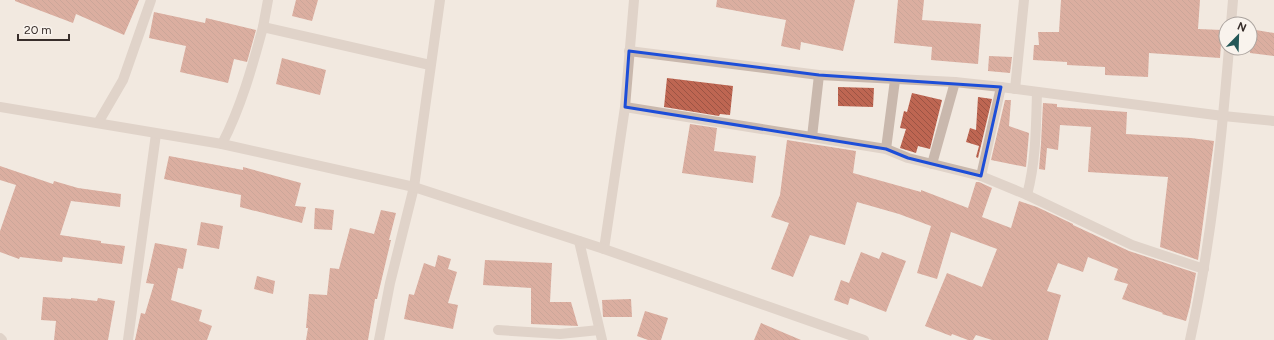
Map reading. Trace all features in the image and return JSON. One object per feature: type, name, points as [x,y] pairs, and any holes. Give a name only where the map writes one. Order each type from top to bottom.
[{"type":"street","points":[[98,123],[123,80],[151,0]]},
{"type":"street","points":[[222,144],[243,98],[263,28],[268,0]]},
{"type":"street","points":[[379,340],[390,283],[414,187],[440,0]]},
{"type":"street","points":[[604,249],[625,107],[634,0]]},
{"type":"street","points":[[1015,89],[1024,0]]},
{"type":"street","points":[[1231,16],[1232,0]]},
{"type":"street","points":[[263,28],[430,65]]},
{"type":"street","points":[[629,51],[819,75],[955,82],[1223,116],[1274,121]]},
{"type":"street","points":[[1190,340],[1204,270],[1223,116],[1228,56]]},
{"type":"street","points":[[812,137],[819,75]]},
{"type":"street","points":[[886,149],[895,80]]},
{"type":"street","points":[[932,164],[955,82]]},
{"type":"street","points":[[981,176],[1001,87]]},
{"type":"street","points":[[1027,195],[1032,178],[1035,157],[1037,92]]},
{"type":"street","points":[[0,106],[156,134],[222,144],[414,187],[579,240],[864,340]]},
{"type":"street","points":[[625,107],[886,149],[908,158],[981,176],[1027,195],[1132,245],[1204,270]]},
{"type":"street","points":[[128,340],[156,134]]},
{"type":"street","points":[[579,240],[602,340]]},
{"type":"street","points":[[498,330],[560,334],[599,330]]},
{"type":"highlighted area","points":[[629,51],[819,75],[1001,87],[981,176],[908,158],[886,149],[625,107]]},
{"type":"building","points":[[15,0],[139,0],[124,35],[76,14],[73,23]]},
{"type":"building","points":[[296,0],[318,0],[312,21],[292,16]]},
{"type":"building","points":[[717,0],[855,0],[843,51],[801,42],[800,50],[781,46],[786,20],[716,7]]},
{"type":"building","points":[[898,0],[924,0],[922,20],[981,24],[978,64],[931,60],[932,47],[894,43]]},
{"type":"building","points":[[1061,0],[1200,0],[1198,29],[1218,30],[1218,56],[1220,56],[1220,58],[1149,53],[1148,77],[1105,75],[1105,67],[1067,65],[1067,62],[1033,60],[1034,45],[1039,45],[1038,32],[1059,32]]},
{"type":"building","points":[[154,12],[205,23],[206,18],[256,30],[247,62],[234,59],[228,83],[180,72],[186,46],[149,38]]},
{"type":"building","points":[[1258,30],[1274,33],[1274,56],[1258,54]]},
{"type":"building","points":[[989,56],[1012,57],[1010,73],[988,71]]},
{"type":"building","points":[[282,58],[326,70],[320,95],[276,84]]},
{"type":"building","points":[[667,78],[733,86],[730,115],[720,114],[719,116],[664,107]]},
{"type":"building","points":[[838,87],[874,88],[873,107],[838,106]]},
{"type":"building","points":[[912,93],[942,100],[930,149],[918,146],[916,153],[900,148],[906,129],[900,128],[904,111],[907,112]]},
{"type":"building","points":[[978,97],[992,99],[978,158],[976,157],[979,146],[966,142],[970,128],[976,130]]},
{"type":"building","points":[[1005,100],[1011,100],[1009,126],[1029,133],[1026,167],[991,160]]},
{"type":"building","points":[[1043,103],[1057,104],[1057,107],[1127,112],[1126,134],[1214,141],[1198,260],[1160,247],[1168,177],[1088,172],[1091,127],[1060,125],[1058,150],[1047,148],[1045,170],[1039,169]]},
{"type":"building","points":[[690,124],[717,128],[714,151],[756,156],[753,183],[682,173]]},
{"type":"building","points":[[787,140],[856,151],[853,173],[921,192],[921,190],[968,208],[976,182],[979,182],[992,188],[982,217],[1011,228],[1019,201],[1037,207],[1129,251],[1196,273],[1186,321],[1122,299],[1128,284],[1114,280],[1118,269],[1088,257],[1083,272],[1058,263],[1047,291],[1061,295],[1048,340],[992,340],[976,335],[973,340],[968,340],[952,334],[951,336],[925,326],[947,273],[982,287],[997,249],[951,232],[937,279],[917,273],[931,226],[899,214],[857,202],[845,245],[810,235],[793,277],[771,269],[789,223],[771,217],[780,195]]},
{"type":"building","points":[[169,156],[243,170],[243,167],[301,183],[295,206],[306,207],[302,223],[240,207],[241,195],[164,179]]},
{"type":"building","points":[[0,166],[53,184],[54,181],[78,188],[121,194],[120,207],[71,201],[60,235],[125,246],[122,264],[63,257],[62,262],[20,257],[19,259],[0,252],[0,231],[16,185],[0,180]]},
{"type":"building","points":[[315,208],[334,210],[332,230],[314,229]]},
{"type":"building","points":[[381,210],[396,213],[377,299],[375,299],[368,340],[306,340],[308,328],[306,328],[309,294],[327,295],[330,268],[339,269],[350,228],[374,234]]},
{"type":"building","points":[[201,222],[223,226],[219,249],[197,245]]},
{"type":"building","points":[[155,243],[187,249],[183,269],[178,268],[171,300],[202,310],[199,321],[212,326],[207,340],[135,340],[141,313],[145,314],[154,284],[146,283]]},
{"type":"building","points":[[861,252],[879,259],[882,252],[906,261],[886,312],[850,298],[848,305],[834,300],[841,280],[849,283]]},
{"type":"building","points":[[438,255],[451,259],[448,269],[457,272],[448,303],[458,305],[453,329],[404,319],[409,294],[414,295],[424,263],[435,267]]},
{"type":"building","points":[[485,260],[552,263],[550,302],[571,302],[578,326],[531,324],[531,288],[483,285]]},
{"type":"building","points":[[257,276],[275,281],[273,294],[254,289]]},
{"type":"building","points":[[43,297],[97,301],[98,298],[115,301],[108,340],[54,340],[56,321],[41,320]]},
{"type":"building","points":[[631,299],[632,317],[603,317],[602,300]]},
{"type":"building","points":[[645,311],[668,318],[661,340],[648,340],[637,336]]},
{"type":"building","points":[[761,323],[801,340],[754,340]]}]
